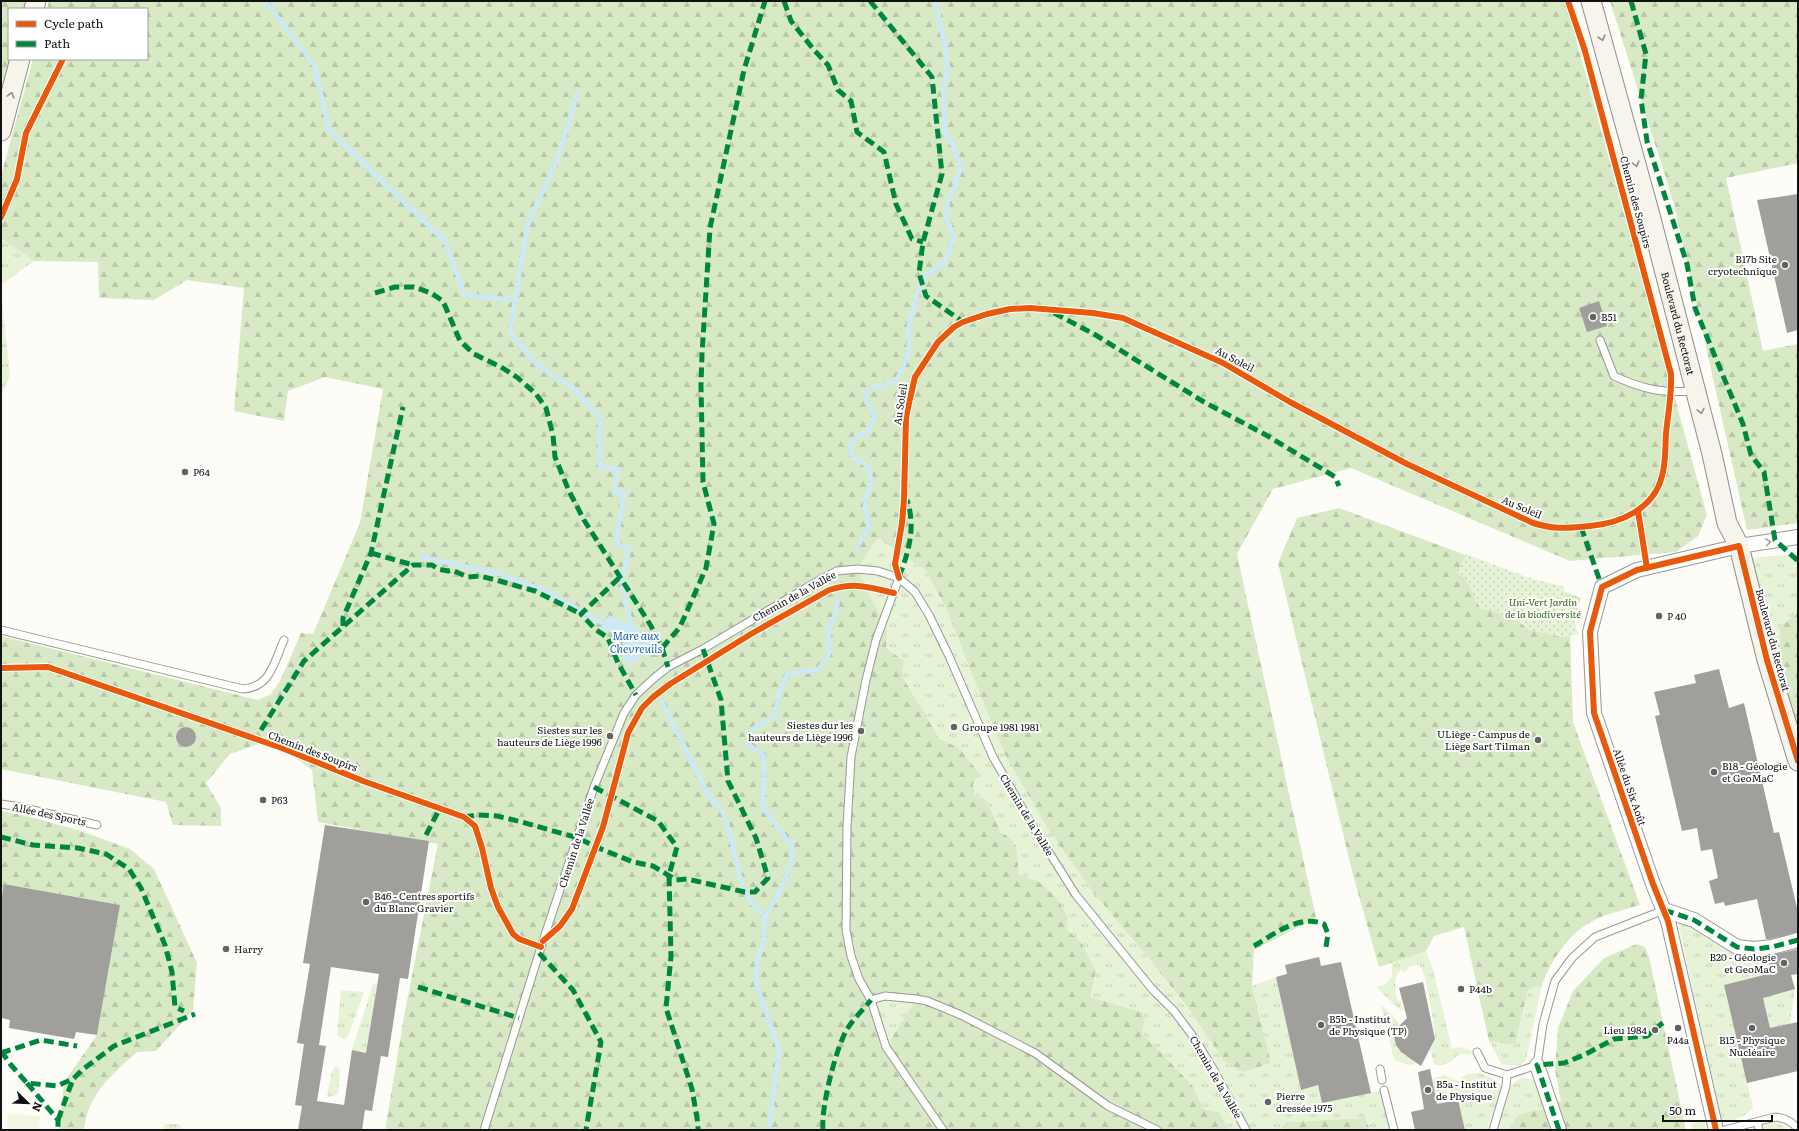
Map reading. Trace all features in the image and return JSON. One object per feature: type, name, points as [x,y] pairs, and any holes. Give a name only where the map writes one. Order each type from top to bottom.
[{"type":"main road","name":"Boulevard du Rectorat","points":[[1591,1],[1625,120],[1696,391],[1727,523],[1739,546],[1767,660],[1798,761]]},
{"type":"main road","points":[[1,131],[20,60]]},
{"type":"street","name":"Allée du Six Août","points":[[1716,1130],[1678,964],[1664,910],[1653,884],[1594,713],[1590,632],[1602,587],[1636,570],[1739,546],[1798,537]]},
{"type":"street","points":[[1664,910],[1694,920],[1737,947],[1754,949],[1772,947],[1798,940]]},
{"type":"street","points":[[1537,1065],[1559,1130]]},
{"type":"lane","points":[[1600,340],[1614,376],[1642,387],[1661,392],[1696,391]]},
{"type":"lane","name":"Chemin de la Vallée","points":[[484,1130],[541,947],[594,787],[624,713],[636,696],[653,678],[668,667],[703,650],[821,579],[837,571],[857,569],[878,571],[899,578],[915,592],[929,615],[994,757],[1053,858],[1076,895],[1152,989],[1174,1011],[1195,1039],[1246,1130]]},
{"type":"lane","points":[[899,578],[876,640],[866,680],[851,757],[847,828],[846,930],[851,956],[859,979],[871,1000],[886,1047],[943,1130]]},
{"type":"lane","points":[[1,630],[243,689],[260,685],[267,678],[284,640]]},
{"type":"lane","name":"Allée des Sports","points":[[1,804],[97,825]]},
{"type":"lane","points":[[1477,1052],[1485,1068],[1507,1075],[1537,1065],[1543,1024],[1554,981],[1572,958],[1595,937],[1664,910]]},
{"type":"lane","points":[[871,1000],[885,996],[916,999],[927,1001],[961,1015],[1035,1053],[1108,1106],[1157,1130]]},
{"type":"lane","points":[[1380,1069],[1382,1080]]},
{"type":"lane","points":[[1493,1130],[1506,1086],[1507,1075]]},
{"type":"lane","points":[[1384,1090],[1394,1130]]},
{"type":"lane","points":[[1725,1130],[1775,1118],[1783,1118],[1792,1123],[1798,1129]]},
{"type":"lane","points":[[1757,1122],[1758,1130]]},
{"type":"green space","points":[[1,1],[26,1],[24,8],[8,8],[8,60],[11,60],[1,97]]},
{"type":"green space","points":[[49,1],[1564,1],[1568,10],[1707,515],[1698,536],[1676,552],[1570,561],[1351,468],[1273,489],[1237,554],[1316,918],[1254,950],[1252,986],[1271,1063],[1243,1072],[1224,1061],[1187,1007],[1142,950],[1093,892],[1048,829],[1004,753],[946,608],[925,570],[878,538],[857,569],[887,630],[886,648],[904,661],[902,676],[939,738],[959,748],[978,772],[973,784],[975,795],[986,799],[1001,833],[1007,836],[1014,844],[1019,875],[1038,881],[1057,898],[1068,917],[1067,930],[1081,942],[1096,971],[1090,997],[1142,1012],[1145,1019],[1142,1033],[1192,1085],[1204,1109],[1219,1112],[1230,1130],[385,1130],[405,1011],[438,844],[318,822],[312,770],[287,751],[258,744],[230,754],[206,783],[221,808],[221,826],[173,825],[166,802],[1,769],[1,636],[258,700],[271,694],[280,681],[301,633],[313,634],[360,523],[383,389],[325,377],[288,391],[284,421],[234,411],[244,288],[187,280],[154,300],[99,298],[98,262],[34,261],[1,238],[1,176],[33,60],[148,60],[148,8],[47,8]],"holes":[[[916,999],[886,1047],[871,1000]]]},
{"type":"green space","points":[[1610,1],[1798,1],[1798,163],[1726,178],[1763,351],[1798,344],[1798,523],[1747,530],[1674,204]]},
{"type":"green space","points":[[1,238],[34,261],[1,285]]},
{"type":"green space","points":[[1,292],[10,375],[1,396]]},
{"type":"green space","points":[[1339,508],[1581,598],[1570,636],[1573,722],[1640,905],[1606,915],[1590,922],[1572,936],[1552,963],[1542,984],[1528,990],[1515,1045],[1489,1041],[1464,927],[1434,936],[1426,951],[1379,967],[1353,875],[1278,563],[1297,518]]},
{"type":"green space","points":[[878,538],[925,570],[946,608],[1004,753],[1048,829],[1187,1008],[1224,1061],[1271,1063],[1252,986],[1276,977],[1301,1089],[1318,1085],[1322,1103],[1382,1090],[1391,1130],[1370,1130],[1364,1118],[1285,1122],[1282,1130],[1230,1130],[1219,1112],[1204,1109],[1192,1085],[1142,1033],[1145,1019],[1142,1012],[1090,997],[1081,942],[1067,930],[1068,917],[1057,898],[1038,881],[1019,875],[1017,855],[1008,836],[1001,833],[986,799],[975,795],[973,784],[959,748],[939,738],[902,676],[904,661],[886,648],[887,630],[857,569]]},
{"type":"green space","name":"Uni-Vert Jardin de la biodiversité","points":[[1466,554],[1532,579],[1563,586],[1578,634],[1561,637],[1529,630],[1512,616],[1480,608],[1467,581],[1457,572]]},
{"type":"green space","points":[[1798,554],[1798,612],[1780,628],[1781,710],[1750,558]]},
{"type":"green space","points":[[1798,612],[1798,761],[1781,710],[1780,628]]},
{"type":"green space","points":[[1,811],[35,818],[81,831],[130,849],[154,869],[197,963],[193,1010],[156,1051],[137,1052],[110,1077],[90,1105],[84,1130],[59,1130],[64,1082],[97,1035],[120,905],[5,884],[1,905]]},
{"type":"green space","points":[[1678,922],[1693,924],[1767,953],[1777,994],[1795,989],[1790,1023],[1792,1032],[1772,1038],[1758,977],[1724,985],[1753,1107],[1743,1116],[1730,1121],[1721,1123]]},
{"type":"green space","points":[[1637,944],[1645,947],[1649,957],[1686,1130],[1508,1130],[1518,1115],[1546,1108],[1561,1101],[1555,1070],[1558,1028],[1573,991],[1604,958]]},
{"type":"green space","points":[[1426,951],[1433,969],[1452,1049],[1459,1047],[1472,1051],[1471,1055],[1459,1054],[1452,1061],[1444,1065],[1435,1065],[1430,1051],[1435,1039],[1435,1033],[1425,978],[1419,965],[1410,966],[1404,973],[1402,970],[1396,976],[1396,993],[1398,1001],[1401,1001],[1403,1010],[1401,1011],[1378,989],[1378,986],[1385,985],[1392,976],[1392,962]]},
{"type":"green space","points":[[373,984],[377,984],[366,1053],[352,1050]]},
{"type":"green space","points":[[1542,984],[1526,1061],[1520,1065],[1502,1065],[1489,1041],[1515,1045],[1528,990]]},
{"type":"green space","points":[[341,990],[364,992],[348,1036],[344,1040],[337,1035]]},
{"type":"green space","points":[[916,999],[886,1047],[871,1000]]},
{"type":"green space","points":[[1381,1004],[1399,1023],[1395,1035],[1396,1045],[1403,1054],[1414,1058],[1415,1064],[1409,1065],[1394,1060]]},
{"type":"green space","points":[[335,1066],[340,1069],[338,1094],[329,1097],[327,1096],[331,1075]]},
{"type":"green space","points":[[1479,1073],[1492,1078],[1499,1083],[1502,1089],[1501,1096],[1490,1120],[1488,1130],[1465,1130],[1458,1100],[1437,1104],[1432,1079],[1444,1075],[1458,1081],[1466,1074]]},
{"type":"green space","points":[[1521,1078],[1528,1078],[1537,1083],[1542,1091],[1546,1108],[1518,1115],[1508,1130],[1497,1130],[1512,1084]]},
{"type":"green space","points":[[8,1114],[40,1116],[39,1130],[7,1130]]},
{"type":"green space","points":[[1365,1118],[1370,1130],[1282,1130],[1285,1122]]},
{"type":"green space","points":[[1705,1121],[1706,1130],[1693,1130],[1691,1124]]},
{"type":"green space","points":[[1775,1122],[1782,1125],[1787,1130],[1764,1130],[1763,1125]]},
{"type":"green space","points":[[165,1124],[179,1124],[183,1130],[162,1130]]},
{"type":"water","name":"Mare aux Chevreuils","points":[[609,615],[648,634],[652,643],[640,659],[630,664],[623,660],[623,638],[601,628]]},
{"type":"building","name":"B17b Site cryotechnique","points":[[1798,194],[1798,330],[1787,333],[1757,200]]},
{"type":"building","name":"B51","points":[[1599,301],[1607,326],[1587,332],[1579,308]]},
{"type":"building","name":"B18 - Géologie et GeoMaC","points":[[1719,669],[1729,708],[1744,703],[1774,833],[1779,832],[1798,912],[1798,932],[1770,939],[1766,939],[1757,899],[1725,906],[1724,902],[1715,904],[1709,881],[1718,878],[1712,849],[1701,851],[1697,828],[1682,831],[1655,716],[1660,715],[1654,692],[1696,683],[1694,675]]},
{"type":"building","points":[[182,727],[190,727],[196,733],[196,741],[190,747],[182,747],[176,741],[176,733]]},
{"type":"building","name":"B46 - Centres sportifs du Blanc Gravier","points":[[325,825],[429,841],[408,979],[400,978],[388,1057],[381,1056],[372,1111],[365,1110],[362,1130],[298,1130],[302,1106],[295,1105],[304,1044],[297,1043],[310,964],[303,963]],"holes":[[[331,967],[379,974],[366,1053],[352,1050],[344,1105],[317,1101],[326,1046],[319,1045]]]},
{"type":"building","points":[[4,884],[120,905],[97,1035],[76,1032],[74,1039],[9,1028],[10,1020],[1,1018],[1,903]]},
{"type":"building","name":"B15 - Physique Nucléaire","points":[[1798,949],[1798,974],[1791,975],[1795,989],[1763,998],[1770,1028],[1798,1022],[1798,1071],[1747,1083],[1724,985],[1772,973],[1767,956]]},
{"type":"building","name":"B5b - Institut de Physique (TP)","points":[[1319,957],[1321,966],[1341,962],[1371,1093],[1322,1103],[1318,1085],[1301,1090],[1276,977],[1287,974],[1285,965]]},
{"type":"building","points":[[1423,982],[1435,1039],[1421,1066],[1401,1052],[1396,1045],[1394,1036],[1398,1027],[1407,1018],[1399,988]]},
{"type":"building","name":"B5a - Institut de Physique","points":[[1430,1069],[1437,1104],[1458,1100],[1465,1130],[1415,1130],[1411,1112],[1424,1109],[1418,1072]]},
{"type":"waterway","points":[[265,1],[315,66],[329,130],[445,241],[465,295],[515,300],[510,333],[536,364],[572,387],[600,418],[600,467],[618,469],[614,493],[624,492],[616,543],[629,549],[622,582],[632,629]]},
{"type":"waterway","points":[[857,548],[869,526],[865,507],[866,495],[871,486],[870,472],[865,464],[853,458],[850,449],[853,439],[862,435],[867,430],[875,415],[865,398],[867,391],[878,386],[891,384],[897,379],[908,356],[908,329],[920,284],[928,274],[945,262],[954,237],[950,232],[950,225],[946,219],[948,201],[952,194],[961,167],[952,143],[945,133],[943,88],[948,67],[941,26],[938,22],[939,13],[934,1]]},
{"type":"waterway","points":[[515,300],[528,223],[557,161],[578,92]]},
{"type":"waterway","points":[[422,557],[500,574],[546,591],[608,626]]},
{"type":"waterway","points":[[769,1130],[779,1050],[756,984],[757,962],[764,942],[765,917],[780,891],[792,861],[792,846],[763,808],[764,756],[748,744],[754,728],[775,716],[778,696],[787,674],[818,670],[829,654],[829,629],[836,612],[838,599]]},
{"type":"waterway","points":[[662,702],[710,798],[722,811],[726,820],[739,874],[746,894],[751,902],[765,917]]},
{"type":"marked path","points":[[662,648],[680,627],[706,568],[714,524],[703,482],[701,386],[710,228],[744,70],[765,1]]},
{"type":"marked path","points":[[784,1],[791,21],[828,65],[838,90],[851,101],[857,132],[884,152],[896,204],[912,239],[923,242]]},
{"type":"marked path","points":[[870,1],[932,77],[942,174],[923,242],[919,273],[926,296],[963,322]]},
{"type":"marked path","points":[[1631,1],[1646,54],[1641,99],[1647,141],[1687,264],[1695,308],[1743,424],[1751,455],[1764,472],[1775,540],[1798,561]]},
{"type":"marked path","points":[[375,293],[395,287],[414,287],[431,293],[443,301],[460,341],[474,354],[501,367],[518,378],[536,394],[546,408],[553,435],[555,457],[569,491],[584,520],[651,626],[662,648],[668,667]]},
{"type":"marked path","points":[[1054,313],[1094,334],[1204,402],[1266,435],[1324,470],[1335,477],[1339,486]]},
{"type":"marked path","points":[[343,626],[343,618],[371,553],[403,407]]},
{"type":"marked path","points":[[899,577],[906,558],[910,539],[911,520],[907,500]]},
{"type":"marked path","points":[[1581,527],[1602,587]]},
{"type":"marked path","points":[[371,553],[413,565]]},
{"type":"marked path","points":[[261,730],[304,661],[413,565],[432,565],[438,569],[448,571],[452,570],[468,577],[480,576],[535,591],[581,614]]},
{"type":"marked path","points":[[619,578],[581,614],[595,629],[608,638],[618,663],[636,695]]},
{"type":"marked path","points":[[464,817],[477,815],[497,816],[522,822],[578,838],[633,862],[653,866],[676,880],[687,879],[745,892],[755,892],[768,878],[756,838],[728,781],[721,700],[703,649]]},
{"type":"marked path","points":[[594,787],[658,821],[677,847],[669,875],[671,956],[666,1008],[692,1089],[698,1130]]},
{"type":"marked path","points":[[426,835],[440,808]]},
{"type":"marked path","points":[[1,837],[33,845],[78,848],[106,854],[129,869],[141,888],[165,945],[172,972],[175,1007],[184,1011]]},
{"type":"marked path","points":[[1664,910],[1694,920],[1737,947],[1754,949],[1772,947],[1798,940]]},
{"type":"marked path","points":[[1254,946],[1278,931],[1296,923],[1315,922],[1324,924],[1328,934],[1326,947]]},
{"type":"marked path","points":[[539,953],[573,990],[601,1042],[586,1130]]},
{"type":"marked path","points":[[418,987],[519,1018]]},
{"type":"marked path","points":[[823,1130],[826,1094],[837,1052],[851,1023],[871,1000]]},
{"type":"marked path","points":[[1,1051],[27,1083],[57,1086],[73,1079],[82,1070],[114,1046],[195,1014]]},
{"type":"marked path","points":[[1559,1130],[1537,1065],[1564,1063],[1584,1055],[1614,1039],[1647,1036],[1666,1020]]},
{"type":"marked path","points":[[1,1053],[41,1040],[77,1046]]},
{"type":"marked path","points":[[58,1120],[73,1079]]},
{"type":"marked path","points":[[27,1083],[58,1120],[58,1130]]},
{"type":"cycle path","name":"Chemin des Soupirs","points":[[899,578],[895,564],[902,523],[904,500],[906,418],[915,377],[938,342],[954,327],[963,322],[987,314],[1010,309],[1030,308],[1093,313],[1123,318],[1223,363],[1290,402],[1407,464],[1533,523],[1549,527],[1562,528],[1590,526],[1613,522],[1624,518],[1644,506],[1658,488],[1662,476],[1665,461],[1671,374],[1585,51],[1568,1]]},
{"type":"cycle path","points":[[1,217],[17,179],[26,133],[62,60]]},
{"type":"cycle path","points":[[1638,511],[1647,568]]},
{"type":"cycle path","points":[[1716,1130],[1668,921],[1653,884],[1594,713],[1590,632],[1602,587],[1637,570],[1739,546],[1767,660],[1798,761]]},
{"type":"cycle path","points":[[543,941],[560,926],[572,909],[603,827],[628,733],[642,708],[653,697],[670,684],[751,634],[829,590],[846,586],[862,586],[894,593]]},
{"type":"cycle path","name":"Chemin des Soupirs","points":[[1,668],[48,667],[282,748],[363,781],[464,817],[475,826],[482,848],[491,888],[498,907],[513,934],[519,939],[541,947]]},
{"type":"place","name":"B17b Site cryotechnique","points":[[1785,265]]},
{"type":"place","name":"B51","points":[[1593,317]]},
{"type":"place","name":"P64","points":[[185,472]]},
{"type":"place","name":"P 40","points":[[1659,616]]},
{"type":"place","name":"Groupe 1981 1981","points":[[954,727]]},
{"type":"place","name":"Siestes dur les hauteurs de Liège 1996","points":[[861,731]]},
{"type":"place","name":"Siestes sur les hauteurs de Liège 1996","points":[[610,736]]},
{"type":"place","name":"ULiège - Campus de Liège Sart Tilman","points":[[1538,740]]},
{"type":"place","name":"B18 - Géologie et GeoMaC","points":[[1714,772]]},
{"type":"place","name":"P63","points":[[263,800]]},
{"type":"place","name":"B46 - Centres sportifs du Blanc Gravier","points":[[366,902]]},
{"type":"place","name":"Harry","points":[[226,949]]},
{"type":"place","name":"B20 - Géologie et GeoMaC","points":[[1784,963]]},
{"type":"place","name":"P44b","points":[[1461,989]]},
{"type":"place","name":"B5b - Institut de Physique (TP)","points":[[1321,1025]]},
{"type":"place","name":"P44a","points":[[1678,1028]]},
{"type":"place","name":"B15 - Physique Nucléaire","points":[[1752,1028]]},
{"type":"place","name":"Lieu 1984","points":[[1655,1030]]},
{"type":"place","name":"B5a - Institut de Physique","points":[[1428,1090]]},
{"type":"place","name":"Pierre dressée 1975","points":[[1268,1102]]}]
